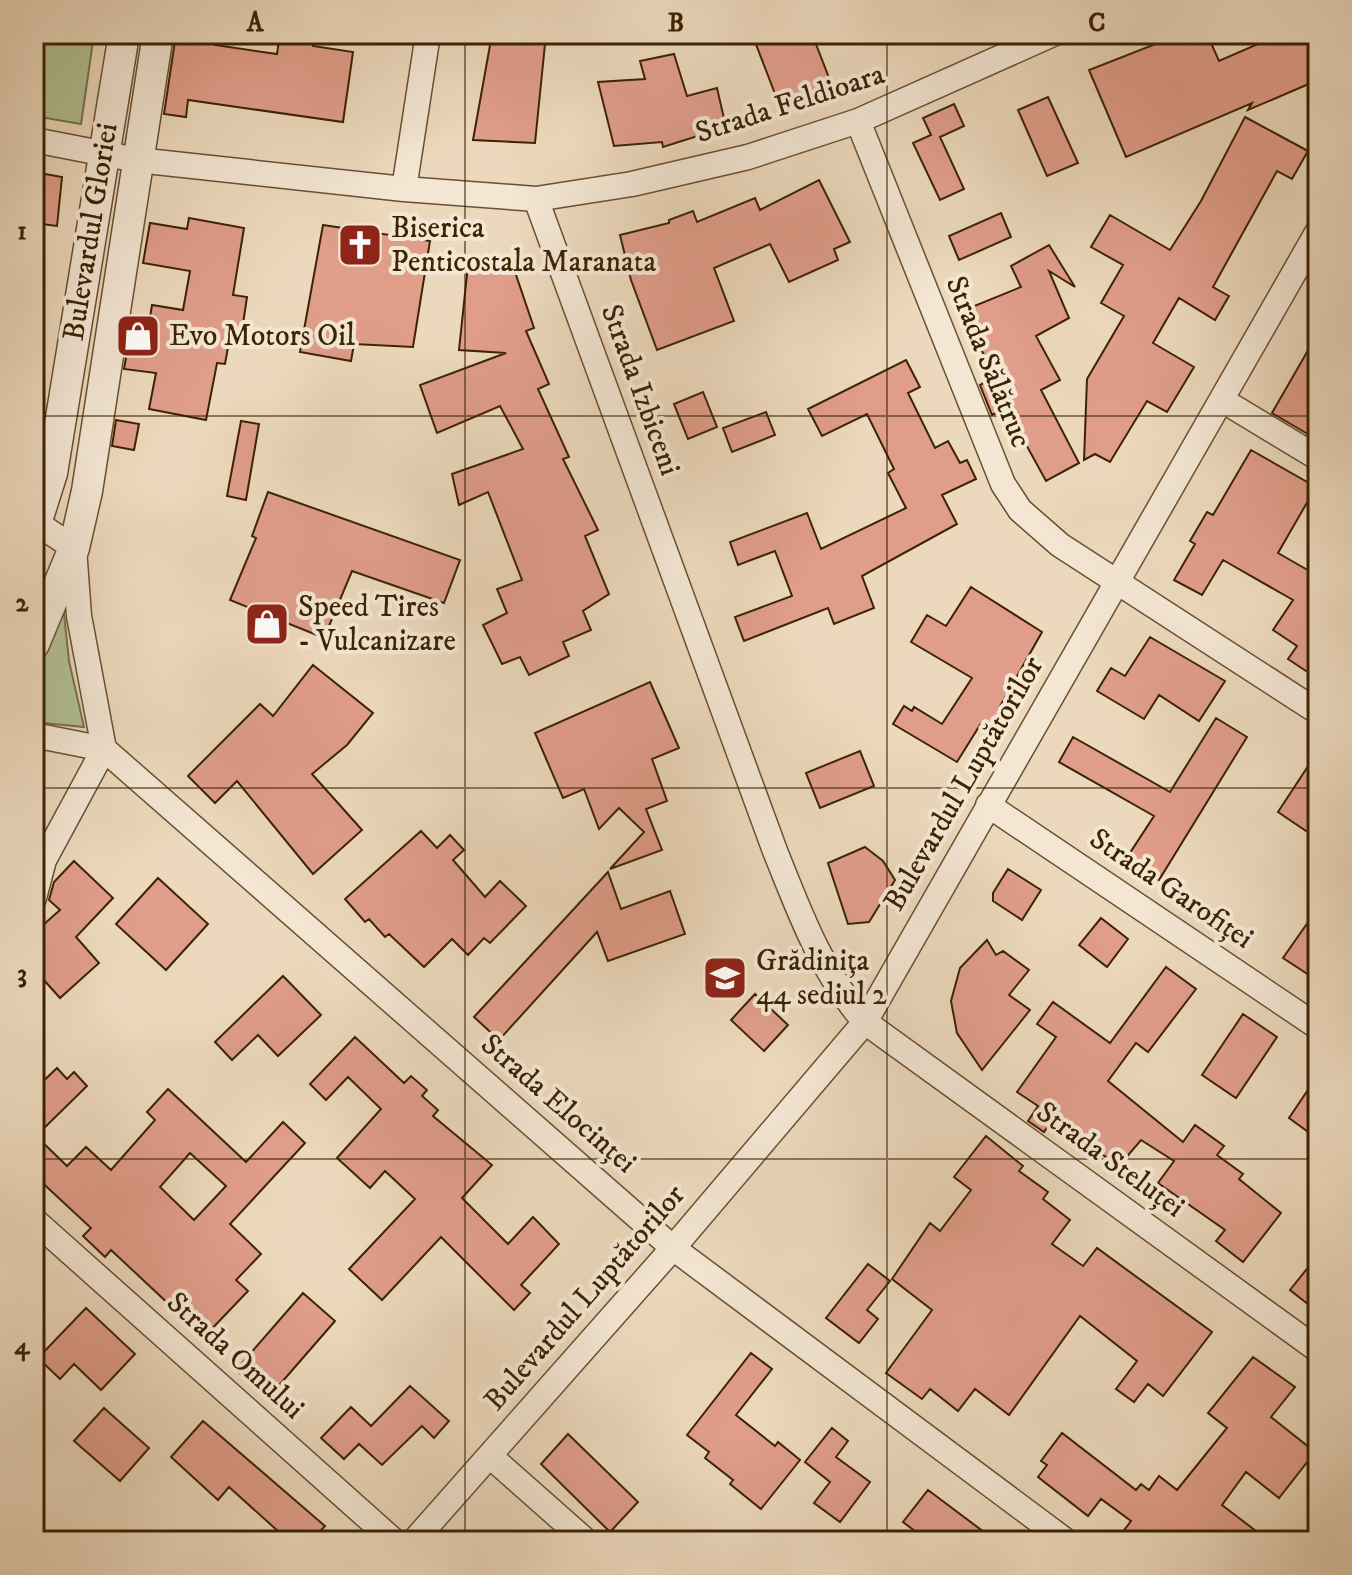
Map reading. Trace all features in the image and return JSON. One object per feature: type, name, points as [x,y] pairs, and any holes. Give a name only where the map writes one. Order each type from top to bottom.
[{"type":"street","name":"Bulevardul Gloriei","points":[[36,527],[52,473],[124,34]]},
{"type":"street","name":"Bulevardul Gloriei","points":[[34,644],[74,548],[87,491],[158,34]]},
{"type":"street","points":[[404,189],[428,34]]},
{"type":"street","name":"Strada Feldioara","points":[[536,199],[632,184],[748,157],[858,121],[1053,34]]},
{"type":"street","name":"Strada Sălătruc","points":[[858,121],[1003,484],[1020,510],[1041,530],[1318,712]]},
{"type":"street","points":[[34,140],[137,160],[404,189],[536,199]]},
{"type":"street","name":"Strada Izbiceni","points":[[536,199],[797,907],[840,994],[865,1022]]},
{"type":"street","name":"Bulevardul Luptătorilor","points":[[414,1541],[673,1248],[865,1022],[1318,231]]},
{"type":"street","points":[[1222,400],[1318,458]]},
{"type":"street","points":[[34,898],[44,860],[104,749],[79,616],[74,548],[36,527]]},
{"type":"street","points":[[34,735],[104,749]]},
{"type":"street","name":"Strada Elocinței","points":[[104,749],[673,1248],[1066,1541]]},
{"type":"street","name":"Strada Garofiței","points":[[988,805],[1318,1027]]},
{"type":"street","name":"Strada Steluței","points":[[865,1022],[1318,1350]]},
{"type":"street","name":"Strada Omului","points":[[34,1220],[394,1541]]},
{"type":"street","points":[[490,1456],[586,1541]]},
{"type":"green space","points":[[34,34],[94,34],[81,124],[34,116]]},
{"type":"green space","points":[[63,604],[69,661],[84,727],[34,722],[34,658]]},
{"type":"building","points":[[176,34],[217,34],[215,45],[277,54],[280,34],[314,34],[313,46],[353,52],[343,122],[188,100],[186,117],[164,114]]},
{"type":"building","points":[[492,34],[546,34],[535,143],[473,140]]},
{"type":"building","points":[[752,34],[812,34],[831,83],[779,104]]},
{"type":"building","points":[[1181,34],[1207,34],[1219,61],[1281,34],[1318,34],[1318,80],[1248,110],[1252,103],[1126,157],[1089,70]]},
{"type":"building","points":[[674,54],[687,96],[717,88],[726,127],[663,147],[662,142],[614,146],[598,82],[645,79],[640,61]]},
{"type":"building","points":[[1048,97],[1078,163],[1047,176],[1018,110]]},
{"type":"building","points":[[954,104],[964,126],[940,137],[964,189],[940,200],[913,143],[931,135],[923,118]]},
{"type":"building","points":[[1245,117],[1308,151],[1292,179],[1277,171],[1213,287],[1229,296],[1215,320],[1179,298],[1153,343],[1194,367],[1167,412],[1147,401],[1110,462],[1095,454],[1084,460],[1087,379],[1124,316],[1101,303],[1123,265],[1091,247],[1110,215],[1170,250],[1201,201]]},
{"type":"building","points":[[34,172],[62,177],[57,226],[34,223]]},
{"type":"building","points":[[819,180],[850,242],[834,249],[838,260],[789,282],[770,244],[714,268],[734,321],[657,350],[631,280],[620,235],[669,223],[669,220],[693,211],[697,222],[755,198],[760,210]]},
{"type":"building","points":[[1001,213],[1011,237],[959,260],[949,236]]},
{"type":"building","points":[[189,218],[244,228],[233,295],[247,297],[240,344],[229,342],[225,364],[217,363],[206,420],[149,409],[156,373],[124,369],[129,341],[146,343],[152,305],[183,310],[190,271],[143,263],[150,223],[187,229]]},
{"type":"building","points":[[323,225],[430,241],[413,347],[354,344],[351,361],[300,352]]},
{"type":"building","points":[[1049,245],[1075,287],[1049,271],[1069,318],[1036,336],[1060,380],[1041,390],[1079,463],[1046,481],[1006,408],[992,415],[980,385],[995,377],[962,311],[1021,287],[1011,266]]},
{"type":"building","points":[[491,259],[513,266],[534,328],[526,331],[549,384],[538,389],[569,457],[563,459],[598,530],[585,536],[609,594],[583,611],[591,630],[563,642],[569,656],[529,675],[520,657],[502,664],[483,625],[507,613],[497,589],[522,580],[488,492],[459,505],[452,474],[523,449],[500,406],[437,433],[420,385],[506,353],[459,350],[468,265]]},
{"type":"building","points":[[1318,333],[1318,440],[1272,413]]},
{"type":"building","points":[[906,360],[920,387],[908,393],[935,448],[948,441],[960,463],[967,460],[976,479],[942,495],[957,524],[862,576],[874,608],[834,624],[828,608],[744,641],[735,617],[792,596],[775,551],[738,565],[730,542],[807,513],[821,549],[906,508],[888,473],[894,469],[867,414],[822,436],[808,409]]},
{"type":"building","points":[[703,392],[717,427],[688,439],[674,404]]},
{"type":"building","points":[[766,412],[775,435],[732,452],[723,428]]},
{"type":"building","points":[[116,420],[139,424],[134,450],[112,446]]},
{"type":"building","points":[[241,421],[259,424],[246,500],[227,496]]},
{"type":"building","points":[[1251,450],[1316,487],[1278,553],[1318,576],[1318,679],[1288,659],[1297,646],[1273,630],[1293,600],[1223,560],[1202,595],[1174,580],[1195,544],[1190,541],[1207,512],[1213,515]]},
{"type":"building","points":[[268,492],[460,560],[444,603],[352,571],[324,638],[230,600],[256,538],[252,536]]},
{"type":"building","points":[[971,587],[1042,632],[998,710],[1007,716],[995,735],[980,725],[957,762],[893,724],[904,706],[912,711],[914,707],[942,724],[972,678],[911,642],[927,615],[946,626]]},
{"type":"building","points":[[1150,637],[1225,681],[1199,721],[1159,695],[1144,719],[1097,691],[1111,668],[1125,676]]},
{"type":"building","points":[[313,665],[373,713],[347,745],[312,774],[362,830],[313,874],[237,781],[215,803],[188,776],[260,704],[273,716]]},
{"type":"building","points":[[650,682],[679,748],[652,759],[667,801],[646,809],[662,850],[610,869],[644,832],[619,808],[599,829],[584,789],[563,798],[535,733]]},
{"type":"building","points":[[1216,718],[1247,737],[1159,880],[1126,859],[1154,816],[1059,762],[1073,737],[1170,792]]},
{"type":"building","points":[[860,751],[874,786],[820,808],[806,773]]},
{"type":"building","points":[[1318,751],[1318,839],[1278,812]]},
{"type":"building","points":[[421,831],[437,848],[450,835],[464,850],[453,860],[485,897],[500,881],[526,906],[490,943],[484,938],[468,955],[452,939],[424,967],[389,934],[385,937],[369,919],[365,922],[345,899]]},
{"type":"building","points":[[865,847],[883,861],[895,880],[869,922],[848,924],[828,863]]},
{"type":"building","points":[[74,861],[113,898],[76,937],[99,963],[60,998],[34,969],[34,933],[60,910],[49,900],[54,882]]},
{"type":"building","points":[[1008,869],[1041,890],[1022,920],[993,901],[993,893]]},
{"type":"building","points":[[608,872],[621,909],[670,891],[685,934],[608,961],[597,932],[499,1040],[474,1017]]},
{"type":"building","points":[[158,878],[208,924],[166,970],[116,924]]},
{"type":"building","points":[[1318,908],[1318,981],[1283,958]]},
{"type":"building","points":[[1101,918],[1128,939],[1107,967],[1079,945]]},
{"type":"building","points":[[987,940],[996,955],[1003,951],[1029,970],[1009,995],[1030,1010],[982,1070],[957,1033],[951,1001],[960,968]]},
{"type":"building","points":[[1166,967],[1196,989],[1148,1052],[1136,1043],[1108,1081],[1183,1142],[1195,1125],[1224,1146],[1217,1155],[1243,1174],[1239,1179],[1281,1213],[1243,1262],[1216,1241],[1225,1230],[1158,1183],[1174,1161],[1141,1140],[1118,1167],[1055,1116],[1044,1132],[1028,1121],[1038,1106],[1017,1092],[1056,1037],[1037,1024],[1053,1002],[1110,1043]]},
{"type":"building","points":[[283,976],[321,1015],[278,1056],[258,1035],[232,1060],[215,1042]]},
{"type":"building","points":[[755,994],[788,1025],[764,1051],[731,1020]]},
{"type":"building","points":[[1243,1014],[1277,1037],[1236,1098],[1202,1075]]},
{"type":"building","points":[[355,1037],[404,1083],[411,1076],[427,1090],[422,1096],[438,1110],[433,1116],[492,1165],[462,1198],[508,1244],[533,1217],[559,1244],[521,1285],[530,1293],[514,1310],[441,1237],[382,1300],[349,1269],[415,1199],[385,1171],[370,1188],[337,1158],[381,1109],[348,1077],[326,1100],[310,1084]]},
{"type":"building","points":[[57,1068],[67,1079],[74,1072],[87,1086],[36,1136],[67,1166],[86,1147],[111,1170],[155,1120],[147,1112],[168,1089],[246,1162],[283,1122],[305,1143],[230,1224],[261,1254],[236,1280],[248,1291],[204,1337],[111,1250],[105,1257],[83,1236],[91,1228],[34,1175],[34,1090]],"holes":[[[190,1153],[226,1186],[194,1220],[160,1187]]]},
{"type":"building","points":[[1318,1075],[1318,1139],[1289,1118]]},
{"type":"building","points":[[986,1136],[1023,1166],[1019,1171],[1048,1192],[1043,1199],[1070,1220],[1052,1244],[1083,1266],[1097,1248],[1212,1332],[1163,1396],[1148,1384],[1134,1402],[1116,1389],[1137,1361],[1080,1316],[1009,1415],[975,1389],[958,1411],[930,1389],[922,1399],[886,1373],[932,1310],[892,1279],[930,1223],[940,1231],[971,1190],[954,1177]]},
{"type":"building","points":[[1318,1255],[1318,1312],[1290,1290]]},
{"type":"building","points":[[868,1264],[890,1281],[867,1310],[878,1319],[859,1343],[826,1318]]},
{"type":"building","points":[[303,1293],[335,1321],[268,1398],[236,1370]]},
{"type":"building","points":[[86,1308],[135,1354],[101,1390],[74,1364],[60,1379],[38,1358]]},
{"type":"building","points":[[751,1353],[772,1369],[736,1415],[775,1446],[778,1442],[800,1460],[761,1509],[730,1484],[733,1480],[705,1458],[709,1452],[687,1435]]},
{"type":"building","points":[[1253,1357],[1295,1387],[1271,1417],[1315,1452],[1279,1498],[1246,1472],[1222,1505],[1269,1541],[1116,1541],[1131,1521],[1101,1499],[1088,1516],[1038,1477],[1047,1465],[1041,1461],[1062,1433],[1136,1490],[1141,1484],[1149,1490],[1159,1476],[1177,1490],[1227,1428],[1208,1413]]},
{"type":"building","points":[[410,1386],[449,1421],[434,1438],[422,1426],[382,1465],[359,1444],[344,1459],[321,1438],[351,1407],[371,1426]]},
{"type":"building","points":[[104,1408],[149,1448],[120,1481],[74,1441]]},
{"type":"building","points":[[203,1421],[325,1526],[311,1541],[289,1541],[229,1487],[218,1500],[171,1457]]},
{"type":"building","points":[[832,1428],[848,1441],[836,1457],[870,1482],[840,1522],[814,1503],[830,1482],[805,1462]]},
{"type":"building","points":[[568,1434],[638,1502],[610,1532],[541,1464]]},
{"type":"building","points":[[928,1490],[996,1541],[928,1541],[903,1522]]},
{"type":"place","name":"Biserica Penticostala Maranata","points":[[360,245]]},
{"type":"place","name":"Evo Motors Oil","points":[[138,336]]},
{"type":"place","name":"Speed Tires - Vulcanizare","points":[[267,624]]},
{"type":"place","name":"Grădinița 44 sediul 2","points":[[725,978]]}]
